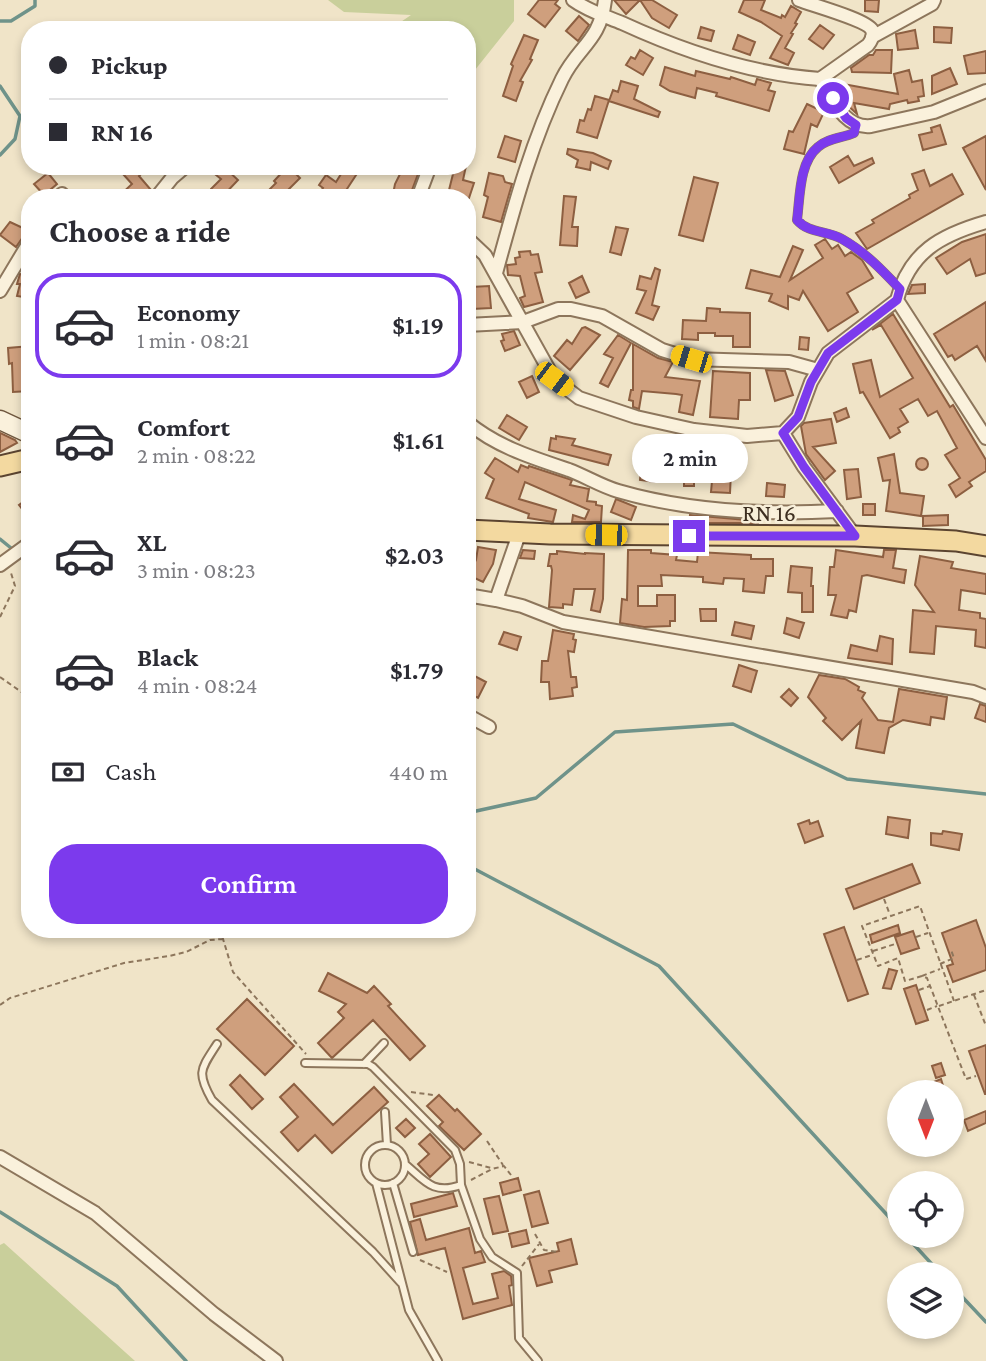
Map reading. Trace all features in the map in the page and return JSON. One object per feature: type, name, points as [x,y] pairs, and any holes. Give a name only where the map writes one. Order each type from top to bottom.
[{"type":"main road","points":[[0,420],[21,430]]},
{"type":"main road","points":[[0,466],[21,461]]},
{"type":"main road","name":"RN 16","points":[[476,531],[519,534],[855,536],[956,541],[986,546]]},
{"type":"street","points":[[573,0],[586,9],[661,41],[719,61],[786,77],[820,79],[868,45],[872,37],[932,4],[934,0]]},
{"type":"street","points":[[496,273],[517,195],[538,134],[563,76],[591,41],[604,15],[605,0]]},
{"type":"street","points":[[799,0],[870,27],[872,37]]},
{"type":"street","points":[[820,79],[846,118],[856,125],[872,126],[934,112],[986,91]]},
{"type":"street","points":[[163,189],[176,175]]},
{"type":"street","points":[[476,246],[496,273],[554,379],[579,398],[636,417],[694,430],[747,436],[783,433],[798,417],[828,353],[899,295],[906,274],[928,246],[966,228],[986,222]]},
{"type":"street","points":[[0,291],[21,256]]},
{"type":"street","points":[[899,295],[986,438]]},
{"type":"street","points":[[476,325],[523,322],[558,310],[570,309],[602,316],[662,350],[691,359],[789,362],[818,370]]},
{"type":"street","points":[[476,429],[516,451],[614,490],[646,499],[740,510],[837,512]]},
{"type":"street","points":[[783,433],[804,467],[855,536]]},
{"type":"street","points":[[496,600],[519,534]]},
{"type":"street","points":[[4,562],[21,550]]},
{"type":"street","points":[[476,597],[531,610],[563,622],[879,675],[973,692],[986,697]]},
{"type":"street","points":[[476,720],[489,727]]},
{"type":"street","points":[[0,1157],[94,1213],[214,1314],[276,1361]]},
{"type":"lane","points":[[856,125],[854,133],[828,141],[816,148],[805,169],[797,220],[803,228],[838,236],[868,256],[899,295]]},
{"type":"lane","points":[[364,1064],[383,1043]]},
{"type":"lane","points":[[217,1044],[202,1068],[202,1082],[212,1100],[373,1252],[401,1283]]},
{"type":"lane","points":[[305,1063],[364,1064],[380,1072],[456,1150],[460,1159],[461,1185],[480,1239],[492,1257],[517,1273],[519,1338],[538,1361]]},
{"type":"lane","points":[[385,1112],[387,1145]]},
{"type":"lane","points":[[376,1183],[393,1183],[402,1175],[405,1164],[402,1154],[394,1147],[387,1145],[374,1148],[367,1156],[365,1166],[368,1176],[376,1183],[409,1310],[438,1361]]},
{"type":"lane","points":[[405,1164],[439,1190],[461,1185]]},
{"type":"lane","points":[[393,1183],[413,1252]]},
{"type":"path","points":[[0,617],[15,586],[4,562]]},
{"type":"path","points":[[0,677],[21,692]]},
{"type":"path","points":[[884,899],[891,916]]},
{"type":"path","points":[[941,969],[905,981],[898,958],[878,966],[862,926],[920,906],[954,1001]]},
{"type":"path","points":[[916,937],[929,932]]},
{"type":"path","points":[[0,1005],[10,998],[88,973],[124,963],[186,952],[210,940],[223,939],[233,972],[314,1063]]},
{"type":"path","points":[[857,960],[895,944]]},
{"type":"path","points":[[939,964],[954,958],[951,950]]},
{"type":"path","points":[[922,976],[927,978],[966,1079],[976,1076]]},
{"type":"path","points":[[919,990],[930,986]]},
{"type":"path","points":[[927,1010],[986,990]]},
{"type":"path","points":[[974,994],[986,1027]]},
{"type":"path","points":[[394,1086],[416,1094],[433,1095]]},
{"type":"path","points":[[487,1141],[510,1175]]},
{"type":"path","points":[[460,1159],[492,1169]]},
{"type":"path","points":[[461,1185],[492,1169],[504,1166]]},
{"type":"path","points":[[534,1234],[539,1244],[552,1253],[557,1252]]},
{"type":"path","points":[[517,1273],[539,1244]]},
{"type":"path","points":[[413,1252],[414,1257],[447,1272]]},
{"type":"green space","points":[[328,0],[514,0],[514,21],[476,69],[476,21],[402,21],[411,15],[344,12]]},
{"type":"green space","points":[[4,1243],[135,1361],[0,1361],[0,1245]]},
{"type":"building","points":[[539,0],[558,0],[555,4],[560,8],[545,27],[528,14]]},
{"type":"building","points":[[614,0],[640,0],[626,14]]},
{"type":"building","points":[[640,0],[652,0],[677,15],[669,28],[652,18]]},
{"type":"building","points":[[744,0],[765,0],[761,10],[781,18],[782,15],[785,17],[791,6],[801,12],[785,48],[794,53],[788,65],[770,58],[782,36],[739,12]]},
{"type":"building","points":[[865,0],[879,0],[878,12],[865,11]]},
{"type":"building","points":[[579,16],[589,25],[578,41],[566,31]]},
{"type":"building","points":[[820,25],[834,35],[823,49],[809,39]]},
{"type":"building","points":[[701,27],[714,31],[711,41],[698,38]]},
{"type":"building","points":[[934,27],[952,28],[951,43],[934,42]]},
{"type":"building","points":[[915,30],[918,48],[898,50],[896,34]]},
{"type":"building","points":[[524,35],[538,40],[530,59],[532,60],[520,81],[523,82],[516,101],[503,96],[513,66],[511,64]]},
{"type":"building","points":[[738,35],[755,42],[750,55],[733,49]]},
{"type":"building","points":[[640,50],[653,58],[643,75],[626,65],[631,57],[635,59]]},
{"type":"building","points":[[876,50],[892,50],[891,73],[852,72],[851,68],[873,55]]},
{"type":"building","points":[[986,51],[986,73],[968,74],[964,56]]},
{"type":"building","points":[[665,67],[695,76],[696,71],[730,79],[731,77],[755,85],[757,79],[771,83],[768,90],[775,92],[769,111],[697,88],[695,98],[670,91],[660,85]]},
{"type":"building","points":[[950,68],[957,84],[932,94],[932,76]]},
{"type":"building","points":[[909,70],[912,82],[922,80],[924,96],[918,97],[919,101],[908,103],[907,100],[890,104],[889,109],[854,103],[857,114],[844,102],[843,84],[898,94],[894,74]]},
{"type":"building","points":[[621,81],[638,86],[634,99],[660,112],[658,117],[609,101],[613,90],[618,92]]},
{"type":"building","points":[[595,96],[609,100],[597,138],[577,132],[580,120],[584,121],[588,109],[591,110]]},
{"type":"building","points":[[807,104],[824,112],[817,127],[811,124],[804,154],[784,149],[789,131],[793,132]]},
{"type":"building","points":[[940,125],[946,144],[923,150],[919,135],[932,132],[931,128]]},
{"type":"building","points":[[505,136],[521,141],[515,162],[498,157]]},
{"type":"building","points":[[986,136],[986,190],[963,148]]},
{"type":"building","points":[[568,149],[593,153],[611,161],[608,169],[591,162],[590,170],[576,167],[578,160],[567,154]]},
{"type":"building","points":[[848,156],[854,166],[872,158],[874,163],[839,183],[830,167]]},
{"type":"building","points":[[924,170],[930,186],[952,174],[963,194],[867,249],[856,233],[874,223],[872,220],[910,198],[909,195],[918,190],[912,174]]},
{"type":"building","points":[[489,173],[503,176],[505,182],[512,184],[501,222],[483,217],[488,197],[484,195]]},
{"type":"building","points":[[50,175],[57,184],[51,189],[39,189],[34,184]]},
{"type":"building","points":[[124,175],[140,175],[150,189],[127,189],[132,184]]},
{"type":"building","points":[[216,175],[233,175],[238,180],[230,189],[211,189],[221,179]]},
{"type":"building","points":[[280,175],[297,175],[300,178],[289,189],[270,189],[276,183],[274,181]]},
{"type":"building","points":[[326,175],[336,182],[340,175],[356,175],[347,189],[322,189],[319,185]]},
{"type":"building","points":[[400,175],[418,175],[412,189],[394,189]]},
{"type":"building","points":[[453,175],[464,175],[463,180],[474,183],[472,189],[449,189]]},
{"type":"building","points":[[694,177],[718,183],[703,241],[679,235]]},
{"type":"building","points":[[564,196],[576,197],[572,227],[578,227],[577,246],[560,245]]},
{"type":"building","points":[[10,222],[21,227],[21,240],[16,247],[0,235]]},
{"type":"building","points":[[616,227],[628,229],[621,255],[610,252]]},
{"type":"building","points":[[986,234],[986,273],[976,276],[970,259],[947,274],[936,258],[962,242]]},
{"type":"building","points":[[825,239],[832,249],[838,245],[845,256],[851,252],[862,260],[873,278],[847,293],[858,312],[828,331],[803,291],[799,300],[788,296],[788,309],[769,301],[772,294],[746,288],[751,270],[780,277],[793,246],[803,250],[790,280],[823,258],[815,245]]},
{"type":"building","points":[[530,251],[531,255],[538,254],[542,272],[535,273],[543,302],[524,307],[520,298],[525,296],[520,276],[508,275],[507,265],[516,264],[515,258],[520,257],[519,252]]},
{"type":"building","points":[[655,268],[660,270],[652,305],[659,307],[653,320],[636,313],[646,291],[637,289],[640,276],[651,279]]},
{"type":"building","points":[[21,274],[21,297],[17,296],[20,284],[17,284]]},
{"type":"building","points":[[582,276],[589,292],[576,298],[569,283]]},
{"type":"building","points":[[925,284],[925,293],[908,294],[912,285]]},
{"type":"building","points":[[489,286],[491,308],[476,309],[476,287]]},
{"type":"building","points":[[986,302],[986,361],[977,346],[955,360],[952,355],[948,357],[934,334]]},
{"type":"building","points":[[707,308],[720,309],[720,312],[750,313],[750,347],[733,347],[733,336],[715,336],[715,333],[698,333],[698,340],[682,339],[683,320],[706,321]]},
{"type":"building","points":[[893,314],[986,460],[986,471],[969,482],[972,486],[956,497],[949,485],[960,478],[945,455],[957,448],[937,411],[928,416],[918,399],[900,409],[908,422],[898,428],[900,432],[890,438],[863,392],[860,393],[853,364],[871,360],[880,397],[913,378],[881,325],[872,330]]},
{"type":"building","points":[[585,327],[600,335],[570,370],[554,356],[567,340],[572,344]]},
{"type":"building","points":[[514,331],[520,345],[505,351],[501,341],[504,340],[502,334]]},
{"type":"building","points":[[618,335],[631,343],[608,387],[600,383],[613,358],[604,354]]},
{"type":"building","points":[[800,337],[809,338],[808,350],[799,349]]},
{"type":"building","points":[[633,344],[658,358],[673,362],[665,377],[700,381],[693,415],[679,412],[682,395],[676,394],[642,391],[639,409],[633,407],[633,401],[629,400],[633,390]]},
{"type":"building","points":[[21,347],[21,392],[13,392],[12,363],[9,364],[8,348]]},
{"type":"building","points":[[766,370],[785,371],[793,395],[775,401]]},
{"type":"building","points":[[713,371],[750,373],[750,400],[739,400],[738,419],[710,417]]},
{"type":"building","points":[[532,376],[539,392],[527,398],[519,382]]},
{"type":"building","points":[[846,408],[849,417],[837,422],[834,413]]},
{"type":"building","points":[[507,415],[527,427],[519,440],[499,428]]},
{"type":"building","points":[[831,419],[836,443],[813,447],[835,471],[825,480],[806,454],[801,426],[804,423]]},
{"type":"building","points":[[0,433],[15,440],[17,443],[0,452]]},
{"type":"building","points":[[556,436],[575,439],[572,445],[611,455],[608,465],[549,450],[551,438],[556,439]]},
{"type":"building","points":[[894,454],[900,493],[924,496],[921,516],[886,511],[890,480],[883,481],[878,458]]},
{"type":"building","points":[[495,458],[518,472],[521,465],[528,468],[529,466],[572,480],[570,485],[589,489],[587,501],[602,506],[601,522],[572,522],[573,515],[585,519],[589,510],[525,482],[519,499],[556,510],[553,522],[528,518],[529,514],[486,498],[494,479],[485,473]]},
{"type":"building","points":[[917,459],[927,459],[927,469],[917,469]]},
{"type":"building","points":[[680,463],[699,463],[699,470],[731,472],[730,493],[711,492],[712,481],[694,481],[694,486],[684,486],[684,481],[680,481]]},
{"type":"building","points":[[641,468],[657,471],[655,482],[640,480]]},
{"type":"building","points":[[858,469],[861,497],[847,499],[844,470]]},
{"type":"building","points":[[767,483],[785,485],[784,497],[766,496]]},
{"type":"building","points":[[616,499],[636,507],[631,520],[611,512]]},
{"type":"building","points":[[863,504],[875,504],[875,515],[863,515]]},
{"type":"building","points":[[690,515],[758,521],[758,523],[689,523]]},
{"type":"building","points":[[948,515],[948,525],[923,526],[923,516]]},
{"type":"building","points":[[478,547],[496,550],[493,564],[483,582],[476,579]]},
{"type":"building","points":[[523,550],[535,551],[534,559],[520,558]]},
{"type":"building","points":[[628,550],[651,550],[651,553],[677,555],[676,560],[697,562],[698,552],[751,555],[751,559],[773,559],[773,576],[766,576],[764,593],[743,591],[744,579],[724,578],[723,584],[703,582],[703,577],[661,575],[662,586],[638,586],[638,606],[657,606],[657,595],[675,595],[675,621],[670,621],[670,626],[644,627],[620,623],[622,599],[627,600]]},
{"type":"building","points":[[836,550],[883,557],[884,550],[896,550],[893,568],[906,570],[904,583],[862,576],[856,612],[849,610],[847,618],[831,615],[836,595],[828,595],[830,567],[834,567]]},
{"type":"building","points":[[557,551],[604,554],[600,612],[591,610],[595,589],[574,589],[572,605],[563,604],[563,608],[549,607],[552,570],[551,566],[548,566],[550,554],[557,554]]},
{"type":"building","points":[[920,556],[953,562],[951,568],[986,574],[986,594],[961,590],[959,610],[980,613],[980,618],[986,619],[986,648],[975,646],[976,630],[936,626],[934,654],[910,652],[913,610],[934,612],[915,585]]},
{"type":"building","points":[[791,566],[812,568],[813,612],[802,612],[802,593],[788,592]]},
{"type":"building","points":[[700,609],[716,609],[716,621],[701,621]]},
{"type":"building","points":[[787,618],[804,623],[799,638],[784,633]]},
{"type":"building","points":[[735,622],[754,626],[751,639],[732,635]]},
{"type":"building","points":[[553,630],[574,634],[574,652],[568,651],[571,677],[576,677],[577,687],[572,688],[573,696],[550,699],[549,682],[541,682],[542,661],[548,661]]},
{"type":"building","points":[[504,632],[521,637],[517,650],[499,644]]},
{"type":"building","points":[[880,636],[893,639],[892,664],[848,658],[851,645],[877,651]]},
{"type":"building","points":[[739,665],[757,671],[751,692],[733,686]]},
{"type":"building","points":[[819,675],[845,679],[859,687],[858,690],[865,693],[862,698],[878,720],[893,722],[899,689],[947,697],[944,719],[931,717],[930,725],[903,720],[889,728],[884,753],[856,748],[861,721],[842,740],[823,721],[826,718],[808,697]]},
{"type":"building","points":[[476,677],[486,682],[478,698],[476,697]]},
{"type":"building","points":[[789,689],[798,698],[791,706],[781,697]]},
{"type":"building","points":[[980,704],[986,706],[986,722],[975,718]]},
{"type":"building","points":[[888,817],[910,820],[908,838],[886,834]]},
{"type":"building","points":[[809,820],[810,824],[818,821],[823,836],[805,843],[798,824]]},
{"type":"building","points":[[943,831],[962,834],[959,850],[931,845],[931,833],[942,834]]},
{"type":"building","points":[[912,864],[920,883],[854,909],[846,889]]},
{"type":"building","points":[[976,920],[986,948],[986,970],[953,982],[947,966],[953,964],[942,933]]},
{"type":"building","points":[[898,925],[900,933],[872,943],[870,935]]},
{"type":"building","points":[[844,927],[868,994],[848,1001],[824,934]]},
{"type":"building","points":[[913,931],[919,948],[901,954],[895,937]]},
{"type":"building","points":[[889,969],[897,971],[891,989],[883,988]]},
{"type":"building","points":[[328,973],[367,993],[374,986],[391,1004],[388,1006],[425,1046],[410,1060],[373,1020],[332,1058],[318,1043],[344,1018],[338,1012],[346,1004],[319,991]]},
{"type":"building","points":[[916,985],[928,1020],[916,1024],[904,989]]},
{"type":"building","points":[[247,999],[294,1046],[265,1075],[217,1029]]},
{"type":"building","points":[[986,1045],[986,1094],[985,1094],[969,1051]]},
{"type":"building","points":[[941,1063],[945,1075],[936,1078],[932,1066]]},
{"type":"building","points":[[240,1075],[263,1099],[252,1109],[230,1085]]},
{"type":"building","points":[[294,1084],[333,1125],[374,1087],[388,1102],[332,1153],[315,1135],[298,1151],[281,1132],[298,1117],[280,1097]]},
{"type":"building","points":[[439,1095],[481,1134],[464,1150],[439,1126],[443,1122],[427,1106]]},
{"type":"building","points":[[986,1111],[986,1123],[968,1131],[964,1120]]},
{"type":"building","points":[[406,1119],[415,1128],[405,1137],[396,1128]]},
{"type":"building","points":[[430,1134],[451,1157],[430,1177],[418,1164],[429,1154],[419,1144]]},
{"type":"building","points":[[518,1178],[521,1190],[503,1195],[500,1183]]},
{"type":"building","points":[[539,1191],[548,1223],[532,1227],[524,1195]]},
{"type":"building","points":[[453,1193],[457,1206],[414,1217],[411,1204]]},
{"type":"building","points":[[499,1196],[508,1231],[493,1234],[484,1199]]},
{"type":"building","points":[[420,1219],[426,1240],[469,1228],[475,1253],[481,1251],[485,1262],[463,1268],[473,1304],[498,1298],[492,1274],[504,1271],[511,1276],[512,1285],[509,1286],[512,1305],[463,1319],[445,1248],[418,1255],[410,1222]]},
{"type":"building","points":[[526,1230],[529,1243],[512,1247],[509,1234]]},
{"type":"building","points":[[571,1239],[577,1264],[549,1271],[552,1282],[537,1286],[529,1258],[559,1251],[557,1243]]},
{"type":"waterway","points":[[0,21],[11,21],[35,6],[35,0]]},
{"type":"waterway","points":[[0,86],[20,116],[15,139],[0,155]]},
{"type":"waterway","points":[[0,539],[11,548]]},
{"type":"waterway","points":[[476,811],[536,798],[615,732],[733,724],[847,779],[986,794]]},
{"type":"waterway","points":[[476,870],[659,966],[887,1215]]},
{"type":"waterway","points":[[0,1212],[117,1286],[186,1361]]},
{"type":"waterway","points":[[917,1248],[930,1262]]},
{"type":"waterway","points":[[964,1299],[986,1322]]},
{"type":"route","points":[[689,536],[855,536],[804,467],[783,433],[798,417],[811,382],[828,353],[897,300],[900,289],[868,256],[838,236],[803,228],[797,220],[805,169],[816,148],[828,141],[854,133],[856,125],[846,118],[833,98]]}]
